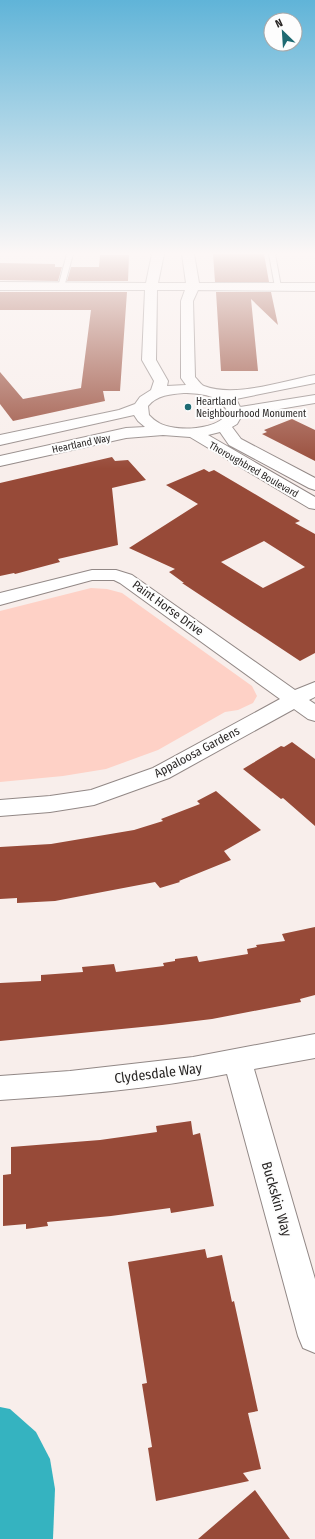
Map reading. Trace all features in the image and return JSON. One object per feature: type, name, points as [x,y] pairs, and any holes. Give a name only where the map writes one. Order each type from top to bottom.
[{"type":"street","points":[[150,326],[149,360],[161,380],[158,393],[198,389],[219,395],[229,400],[234,407],[235,414]]},
{"type":"street","points":[[187,326],[188,378],[191,384],[198,389]]},
{"type":"street","points":[[219,395],[240,396],[315,379]]},
{"type":"street","name":"Heartland Way","points":[[0,440],[123,414],[140,407],[149,397],[158,393]]},
{"type":"street","points":[[140,407],[140,414],[144,420],[152,426],[163,430],[194,433],[224,426],[235,414],[247,410],[315,399]]},
{"type":"street","name":"Thoroughbred Boulevard","points":[[224,426],[235,442],[315,485]]},
{"type":"street","name":"Heartland Way","points":[[0,461],[126,433],[163,430]]},
{"type":"street","name":"Thoroughbred Boulevard","points":[[194,433],[315,504]]},
{"type":"street","name":"Paint Horse Drive","points":[[0,599],[92,575],[116,575],[126,579],[315,714]]},
{"type":"street","name":"Appaloosa Gardens","points":[[0,808],[50,804],[94,797],[130,785],[161,773],[315,688]]},
{"type":"street","name":"Clydesdale Way","points":[[0,1088],[70,1083],[193,1069],[238,1062],[315,1046]]},
{"type":"street","name":"Buckskin Way","points":[[238,1062],[315,1336]]},
{"type":"shaded area","points":[[91,588],[107,589],[122,593],[252,686],[257,696],[253,703],[238,710],[225,712],[158,750],[106,769],[63,776],[0,782],[0,611]]},
{"type":"water","points":[[0,1407],[10,1409],[36,1432],[50,1459],[55,1489],[53,1539],[0,1539]]},
{"type":"building","points":[[89,326],[125,326],[120,391],[103,391],[105,401],[13,421],[0,404],[0,372],[23,399],[81,388]]},
{"type":"building","points":[[218,326],[254,326],[258,371],[221,371]]},
{"type":"building","points":[[292,419],[315,430],[315,461],[262,434],[267,432],[264,430]]},
{"type":"building","points":[[112,457],[115,461],[128,460],[146,480],[112,488],[118,545],[58,559],[60,562],[15,574],[0,576],[0,483]]},
{"type":"building","points":[[204,469],[209,472],[214,470],[300,521],[295,523],[315,534],[315,653],[300,661],[182,583],[184,583],[169,572],[175,569],[129,548],[198,504],[166,485]],"holes":[[[264,541],[305,567],[263,588],[221,562]]]},
{"type":"building","points":[[292,742],[315,759],[315,826],[283,798],[281,799],[243,769],[281,746],[284,747]]},
{"type":"building","points":[[216,791],[261,830],[224,851],[231,860],[179,881],[180,882],[160,888],[155,882],[55,901],[17,903],[17,898],[0,899],[0,847],[51,844],[134,830],[163,821],[161,819],[200,804],[197,801]]},
{"type":"building","points":[[315,927],[315,995],[300,999],[301,1002],[212,1019],[0,1041],[0,983],[41,981],[41,975],[83,972],[82,967],[114,964],[116,972],[164,966],[163,963],[175,961],[175,959],[197,956],[199,962],[248,954],[247,949],[257,947],[256,945],[285,941],[282,934]]},
{"type":"building","points":[[191,1121],[193,1135],[200,1133],[214,1206],[171,1213],[170,1208],[111,1216],[47,1222],[48,1226],[26,1229],[26,1224],[3,1226],[3,1175],[11,1174],[11,1147],[100,1140],[157,1132],[156,1126]]},
{"type":"building","points":[[205,1249],[207,1258],[222,1255],[232,1302],[234,1301],[258,1411],[248,1413],[261,1469],[243,1473],[249,1481],[156,1501],[148,1448],[152,1447],[142,1384],[147,1383],[128,1262]]},
{"type":"building","points":[[255,1490],[290,1539],[198,1539]]},
{"type":"place","name":"Heartland Neighbourhood Monument","points":[[188,407]]}]
